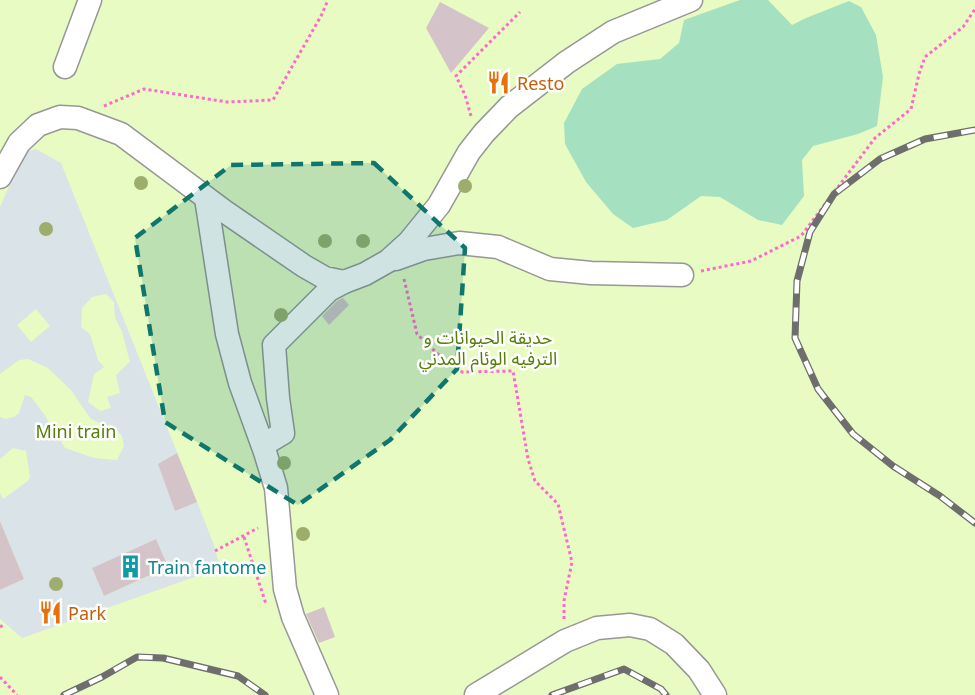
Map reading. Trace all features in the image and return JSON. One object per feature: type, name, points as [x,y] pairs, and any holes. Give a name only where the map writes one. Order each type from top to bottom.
[{"type":"street","points":[[65,67],[90,0]]},
{"type":"street","points":[[394,260],[439,205],[469,152],[509,107],[567,62],[613,32],[691,0]]},
{"type":"street","points":[[0,177],[19,143],[38,125],[60,117],[78,118],[121,134],[206,198],[304,266],[325,278],[344,282]]},
{"type":"street","points":[[36,149],[38,125]]},
{"type":"street","points":[[206,198],[227,334],[240,383],[276,488],[285,589],[293,617],[327,695]]},
{"type":"street","points":[[459,243],[489,260]]},
{"type":"street","points":[[263,445],[283,433],[274,345],[329,290],[394,260],[424,249],[459,243],[498,247],[550,269],[591,273],[682,275]]},
{"type":"street","points":[[476,695],[565,641],[597,628],[630,625],[650,628],[675,645],[699,670],[715,695]]},
{"type":"path","points":[[78,118],[144,89],[227,102],[273,100],[328,0]]},
{"type":"path","points":[[682,275],[751,261],[801,237],[875,138],[911,109],[925,57],[963,27],[975,9]]},
{"type":"path","points":[[478,141],[465,95],[456,76],[520,12]]},
{"type":"path","points":[[394,260],[417,334],[462,372],[513,371],[528,459],[535,481],[558,504],[572,562],[564,601],[565,641]]},
{"type":"path","points":[[215,552],[278,517]]},
{"type":"path","points":[[0,627],[5,624]]},
{"type":"path","points":[[0,677],[17,695]]},
{"type":"highlighted area","points":[[374,163],[465,248],[457,369],[390,440],[298,505],[165,422],[135,238],[231,165]]},
{"type":"green space","name":"حديقة الحيوانات و الترفيه الوئام المدني","points":[[0,0],[975,0],[975,695],[0,695]]},
{"type":"shaded area","points":[[740,0],[768,0],[792,25],[849,1],[861,7],[876,35],[883,77],[877,126],[858,134],[813,146],[802,160],[804,196],[782,225],[758,220],[720,197],[701,196],[667,220],[633,228],[613,214],[586,182],[565,144],[564,123],[582,89],[617,64],[660,59],[679,43],[684,20]]},
{"type":"shaded area","points":[[36,149],[61,163],[214,545],[220,568],[22,638],[0,619],[0,590],[24,579],[0,521],[0,493],[3,499],[28,481],[30,477],[26,451],[13,448],[0,459],[0,417],[5,419],[19,413],[25,395],[31,397],[44,414],[65,448],[94,458],[117,460],[124,446],[122,436],[116,430],[91,419],[71,390],[48,368],[28,359],[19,360],[0,374],[0,207],[24,152]],"holes":[[[106,294],[114,302],[115,318],[122,331],[130,362],[116,375],[120,393],[107,397],[111,408],[100,411],[88,402],[94,374],[104,367],[98,360],[90,334],[81,327],[82,308],[92,297]],[[36,309],[50,326],[31,342],[17,325]],[[156,539],[164,562],[167,561],[169,567],[104,596],[92,568]]]},
{"type":"building","points":[[440,2],[489,28],[451,73],[426,28]]},
{"type":"building","points":[[343,298],[349,305],[329,325],[322,316]]},
{"type":"building","points":[[177,453],[197,502],[175,511],[158,464]]},
{"type":"building","points":[[0,521],[24,579],[0,590]]},
{"type":"building","name":"Train fantome","points":[[156,539],[168,567],[104,596],[92,568]]},
{"type":"building","points":[[324,607],[335,637],[319,643],[306,614]]},
{"type":"railway","points":[[975,130],[925,139],[880,159],[834,194],[810,232],[797,281],[795,338],[818,389],[853,434],[893,466],[940,496],[975,523]]},
{"type":"railway","points":[[64,695],[137,657],[163,658],[238,676],[265,695]]},
{"type":"railway","points":[[552,695],[624,669],[661,689],[666,695]]},
{"type":"place","name":"Resto","points":[[499,83]]},
{"type":"place","name":"Train fantome","points":[[130,567]]},
{"type":"place","name":"Park","points":[[50,613]]},
{"type":"park label","name":"Mini train","points":[[76,431]]}]
